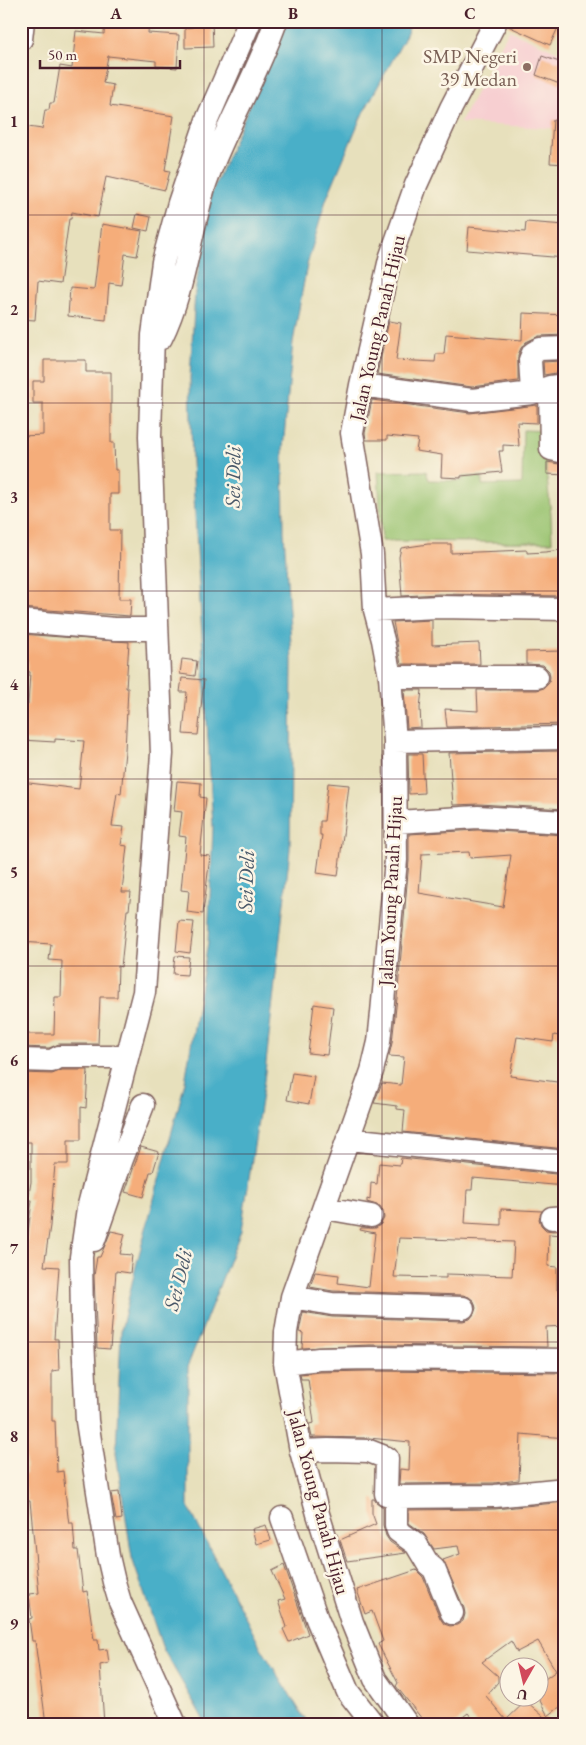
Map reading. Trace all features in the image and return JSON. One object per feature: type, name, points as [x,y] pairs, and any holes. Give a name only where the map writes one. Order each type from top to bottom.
[{"type":"street","points":[[21,39],[23,21]]},
{"type":"street","points":[[175,1724],[120,1602],[114,1582],[88,1421],[81,1258],[88,1209],[144,992],[162,754],[150,436],[153,335],[163,262],[178,203],[207,120],[250,21]]},
{"type":"street","points":[[152,354],[168,324],[175,302],[205,183],[276,21]]},
{"type":"street","name":"Jalan Young Panah Hijau","points":[[407,1724],[375,1679],[352,1622],[318,1514],[301,1451],[285,1363],[286,1332],[292,1297],[349,1139],[372,1071],[379,1042],[396,860],[395,741],[390,677],[375,610],[372,554],[352,433],[390,259],[416,185],[451,108],[496,21]]},
{"type":"street","points":[[565,348],[540,349],[533,353],[530,360],[549,388],[552,450],[565,452]]},
{"type":"street","points":[[361,385],[472,400],[549,388]]},
{"type":"street","points":[[375,610],[438,607],[565,609]]},
{"type":"street","points":[[21,621],[116,629],[157,629]]},
{"type":"street","points":[[390,677],[537,677]]},
{"type":"street","points":[[395,741],[565,738]]},
{"type":"street","points":[[397,822],[478,817],[565,822]]},
{"type":"street","points":[[21,1060],[52,1061],[59,1057],[127,1057]]},
{"type":"street","points":[[81,1279],[122,1159],[143,1105]]},
{"type":"street","points":[[349,1139],[565,1162]]},
{"type":"street","points":[[325,1208],[371,1216]]},
{"type":"street","points":[[292,1297],[332,1304],[463,1308]]},
{"type":"street","points":[[285,1363],[344,1358],[565,1360]]},
{"type":"street","points":[[301,1451],[369,1451],[387,1458],[386,1494],[396,1497],[495,1496],[565,1489]]},
{"type":"street","points":[[396,1497],[396,1525],[398,1531],[416,1544],[428,1564],[434,1569],[452,1613]]},
{"type":"street","points":[[282,1518],[317,1619],[348,1692],[373,1724]]},
{"type":"shaded area","name":"SMP Negeri 39 Medan","points":[[509,30],[565,55],[565,129],[460,123]]},
{"type":"green space","points":[[523,430],[548,431],[546,469],[552,542],[382,541],[378,472],[426,471],[429,480],[462,481],[463,476],[482,477],[482,485],[522,484]]},
{"type":"water","name":"Sei Deli","points":[[289,21],[412,21],[361,117],[326,200],[307,265],[293,342],[283,448],[284,532],[292,660],[290,849],[264,1081],[241,1231],[188,1365],[188,1506],[260,1646],[308,1724],[206,1724],[163,1649],[132,1558],[116,1453],[121,1331],[135,1270],[185,1082],[208,942],[213,827],[192,462],[190,378],[195,292],[211,194],[275,47]]},
{"type":"building","points":[[105,21],[149,21],[148,33],[179,35],[177,68],[156,66],[156,61],[108,56],[103,83],[113,85],[110,106],[174,116],[165,170],[170,171],[165,190],[106,177],[98,217],[72,212],[71,219],[69,219],[60,284],[38,281],[35,320],[21,319],[21,126],[42,129],[45,110],[49,110],[50,103],[54,103],[60,66],[72,68],[76,31],[104,34]]},
{"type":"building","points":[[193,21],[212,21],[213,47],[185,48],[185,28],[193,27]]},
{"type":"building","points":[[509,21],[561,21],[550,45],[508,26]]},
{"type":"building","points":[[542,56],[565,64],[565,86],[536,75]]},
{"type":"building","points":[[553,120],[565,121],[565,164],[550,163]]},
{"type":"building","points":[[137,214],[151,217],[148,231],[134,228]]},
{"type":"building","points":[[526,222],[565,225],[565,258],[467,250],[469,227],[525,232]]},
{"type":"building","points":[[102,224],[142,231],[137,256],[125,254],[121,285],[109,283],[106,320],[68,316],[70,288],[94,290]]},
{"type":"building","points":[[523,313],[565,315],[565,335],[539,336],[526,342],[518,355],[518,381],[472,387],[377,374],[389,321],[401,323],[396,360],[435,362],[436,354],[444,354],[446,334],[522,340]]},
{"type":"building","points":[[44,360],[86,360],[86,372],[111,372],[111,443],[114,443],[115,470],[118,470],[118,494],[110,494],[110,530],[120,530],[119,599],[131,599],[130,616],[21,608],[21,436],[43,435],[43,403],[33,403],[33,381],[44,381]]},
{"type":"building","points":[[561,361],[561,372],[544,375],[543,362]]},
{"type":"building","points":[[372,400],[470,413],[537,405],[537,423],[517,422],[519,446],[503,445],[503,451],[499,451],[502,472],[461,476],[461,478],[441,477],[442,455],[416,451],[418,439],[387,436],[387,440],[366,440],[365,433]]},
{"type":"building","points":[[547,462],[565,465],[565,475],[547,474]]},
{"type":"building","points":[[428,544],[451,544],[451,553],[527,550],[527,553],[561,550],[564,596],[438,594],[402,596],[399,557],[401,548]]},
{"type":"building","points":[[432,620],[432,645],[479,643],[480,664],[401,664],[393,622]]},
{"type":"building","points":[[21,634],[129,642],[125,751],[121,794],[117,793],[112,826],[124,827],[121,845],[127,846],[122,892],[131,892],[129,910],[127,910],[121,967],[118,966],[117,997],[100,997],[98,1044],[59,1044],[49,1048],[21,1047],[21,1034],[54,1034],[55,997],[61,997],[62,961],[49,960],[51,944],[21,942],[21,782],[79,789],[84,741],[55,739],[55,742],[21,740],[21,704],[28,705],[30,672],[27,671],[28,660],[21,660]]},
{"type":"building","points":[[561,651],[562,700],[565,700],[565,724],[447,727],[445,709],[478,711],[477,690],[537,690],[544,688],[549,683],[549,671],[543,665],[526,664],[526,652]]},
{"type":"building","points":[[182,659],[197,661],[195,676],[180,674]]},
{"type":"building","points":[[182,678],[204,680],[198,735],[183,734],[187,692],[180,692]]},
{"type":"building","points":[[404,690],[422,690],[420,708],[421,727],[407,728]]},
{"type":"building","points":[[562,751],[563,767],[565,767],[565,809],[479,804],[453,805],[449,753]]},
{"type":"building","points":[[408,754],[422,754],[424,793],[409,794]]},
{"type":"building","points":[[177,781],[201,783],[200,797],[206,798],[200,855],[210,856],[203,914],[187,912],[189,891],[181,890],[186,837],[179,836],[182,812],[174,811]]},
{"type":"building","points":[[328,783],[349,785],[338,876],[317,873],[322,835],[320,835],[320,821],[324,821]]},
{"type":"building","points":[[478,830],[565,835],[565,947],[562,974],[565,975],[565,1024],[561,1024],[559,1036],[554,1035],[553,1042],[517,1037],[510,1076],[565,1083],[565,1149],[403,1132],[405,1110],[397,1109],[397,1106],[374,1103],[382,1083],[401,1085],[404,1057],[389,1056],[398,989],[409,861],[409,834]],"holes":[[[469,852],[470,858],[511,855],[503,907],[419,893],[422,854]]]},
{"type":"building","points":[[179,921],[194,922],[190,953],[176,951]]},
{"type":"building","points":[[175,956],[189,957],[187,975],[173,974]]},
{"type":"building","points":[[314,1004],[333,1007],[327,1055],[308,1053]]},
{"type":"building","points":[[62,1070],[88,1070],[86,1108],[81,1107],[81,1140],[68,1140],[68,1164],[55,1164],[50,1226],[44,1266],[59,1267],[54,1339],[58,1339],[59,1370],[52,1371],[52,1421],[55,1421],[57,1472],[63,1471],[69,1523],[73,1523],[75,1550],[78,1550],[83,1592],[87,1591],[94,1640],[98,1640],[99,1650],[107,1649],[109,1663],[100,1665],[104,1724],[46,1724],[35,1641],[32,1641],[29,1619],[32,1618],[29,1594],[39,1593],[30,1501],[27,1501],[24,1474],[26,1474],[24,1422],[26,1376],[24,1337],[21,1337],[21,1264],[24,1265],[32,1200],[28,1200],[31,1182],[31,1142],[24,1142],[24,1104],[21,1104],[21,1073],[52,1074]]},
{"type":"building","points":[[292,1073],[314,1076],[309,1104],[287,1100]]},
{"type":"building","points":[[141,1147],[159,1152],[153,1172],[150,1172],[143,1197],[125,1192]]},
{"type":"building","points":[[401,1158],[565,1175],[565,1186],[473,1178],[472,1190],[467,1190],[465,1223],[501,1225],[501,1209],[542,1211],[539,1219],[541,1225],[546,1230],[565,1230],[565,1235],[549,1234],[548,1266],[557,1267],[557,1290],[565,1290],[565,1326],[546,1327],[547,1347],[370,1345],[302,1348],[303,1333],[299,1332],[303,1312],[332,1317],[463,1321],[470,1319],[474,1314],[476,1308],[474,1301],[463,1295],[333,1291],[310,1287],[315,1272],[339,1275],[338,1283],[369,1287],[375,1233],[360,1230],[361,1228],[376,1228],[384,1218],[380,1206],[367,1202],[367,1199],[370,1200],[371,1183],[377,1184],[379,1163],[400,1165]],"holes":[[[399,1238],[514,1242],[512,1276],[446,1274],[446,1278],[394,1277]]]},
{"type":"building","points":[[111,1231],[125,1234],[120,1254],[132,1255],[130,1273],[116,1271],[110,1349],[97,1348],[94,1276],[97,1257],[100,1257]]},
{"type":"building","points":[[370,1371],[565,1373],[565,1438],[521,1434],[519,1480],[494,1483],[399,1484],[400,1469],[409,1470],[410,1442],[369,1438],[312,1437],[309,1424],[314,1423],[308,1379],[301,1379],[300,1374]]},
{"type":"building","points":[[119,1492],[122,1519],[116,1520],[111,1493]]},
{"type":"building","points":[[372,1499],[383,1507],[383,1525],[386,1536],[390,1542],[406,1553],[347,1561],[340,1540],[376,1524],[372,1513]]},
{"type":"building","points":[[565,1502],[565,1703],[548,1716],[544,1708],[548,1708],[548,1677],[556,1671],[538,1641],[517,1652],[511,1641],[482,1662],[498,1676],[498,1682],[486,1696],[506,1720],[519,1708],[534,1708],[552,1724],[477,1724],[468,1713],[454,1724],[426,1724],[396,1686],[398,1683],[378,1644],[383,1641],[372,1611],[365,1614],[357,1590],[416,1570],[423,1577],[444,1624],[450,1626],[457,1625],[463,1621],[464,1608],[443,1560],[460,1554],[458,1546],[434,1549],[424,1534],[409,1523],[409,1510],[495,1509]]},
{"type":"building","points":[[266,1525],[271,1540],[256,1544],[252,1529]]},
{"type":"building","points":[[284,1565],[308,1634],[289,1642],[283,1629],[287,1627],[278,1601],[285,1599],[272,1571]]},
{"type":"place","name":"SMP Negeri 39 Medan","points":[[527,67]]}]
